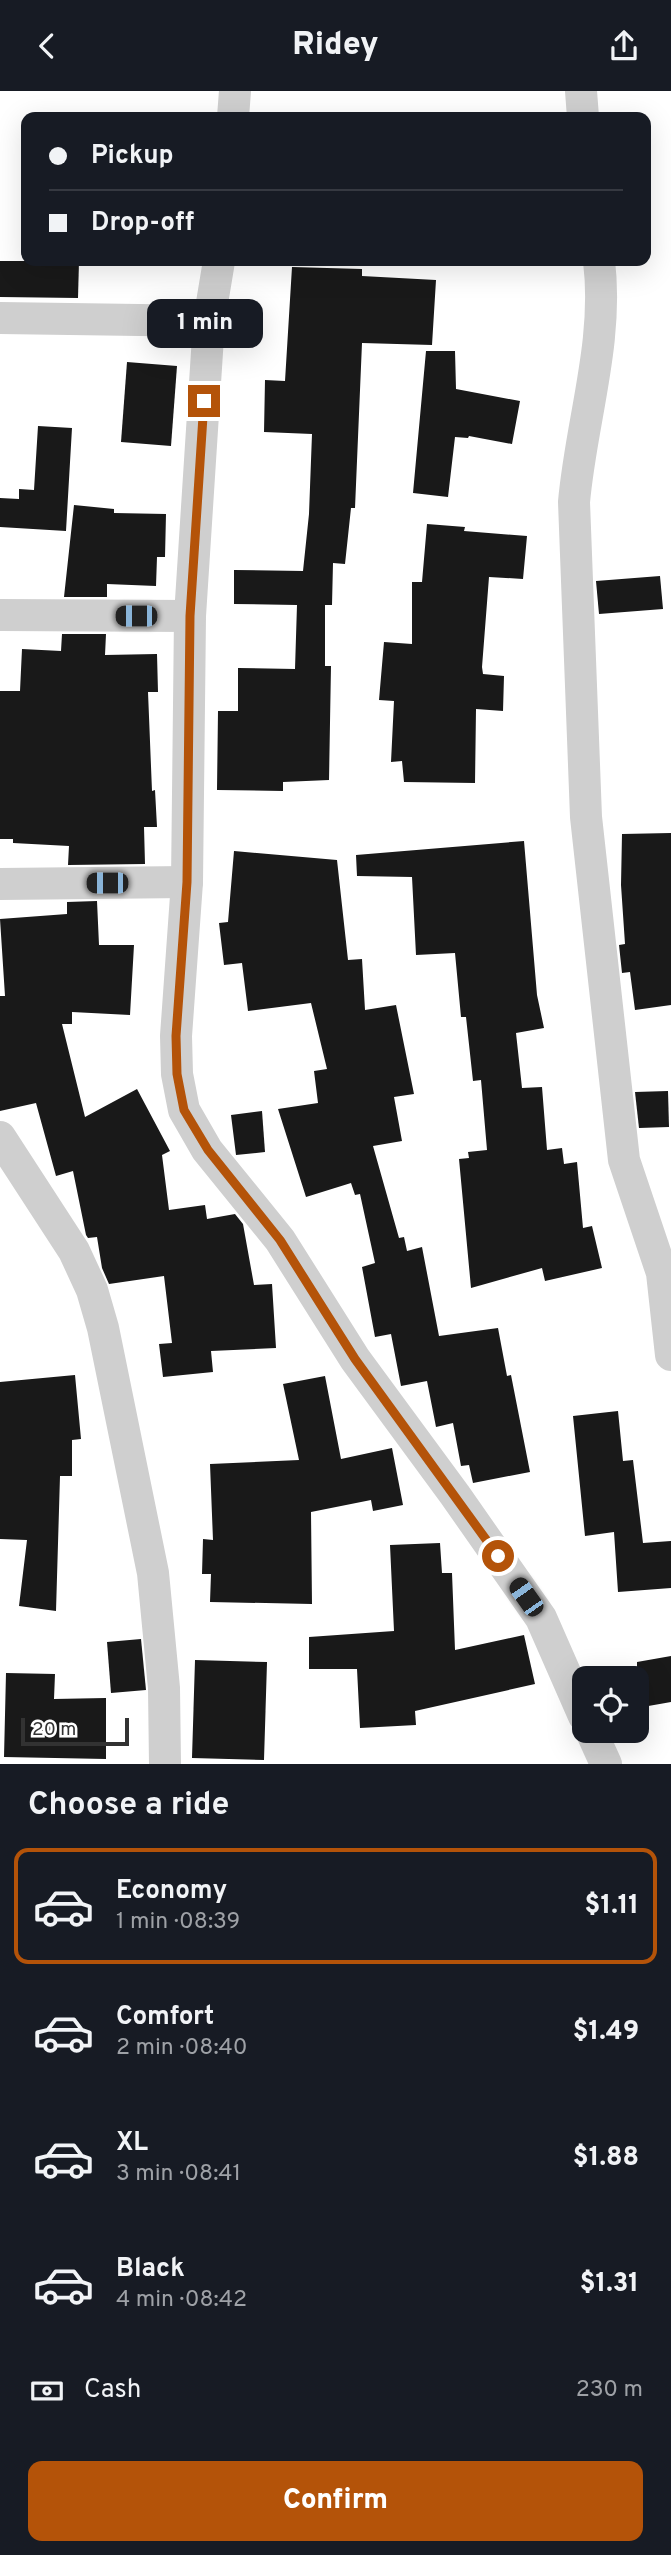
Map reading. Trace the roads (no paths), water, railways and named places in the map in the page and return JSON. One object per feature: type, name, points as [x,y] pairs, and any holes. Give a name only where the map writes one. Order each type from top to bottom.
[{"type":"street","points":[[233,112],[235,91]]},
{"type":"street","points":[[581,91],[583,112]]},
{"type":"street","points":[[218,266],[209,321],[190,616],[187,882],[176,1036],[177,1074],[184,1110],[208,1150],[280,1240],[355,1359],[541,1618],[572,1689]]},
{"type":"street","points":[[600,266],[598,342],[574,502],[586,817],[624,1160],[662,1273],[671,1355]]},
{"type":"street","points":[[0,318],[209,321]]},
{"type":"street","points":[[0,615],[190,616]]},
{"type":"street","points":[[0,884],[187,882]]},
{"type":"street","points":[[0,1137],[74,1251],[92,1290],[103,1328],[153,1573],[164,1688],[164,1764]]},
{"type":"street","points":[[596,1743],[606,1764]]}]
